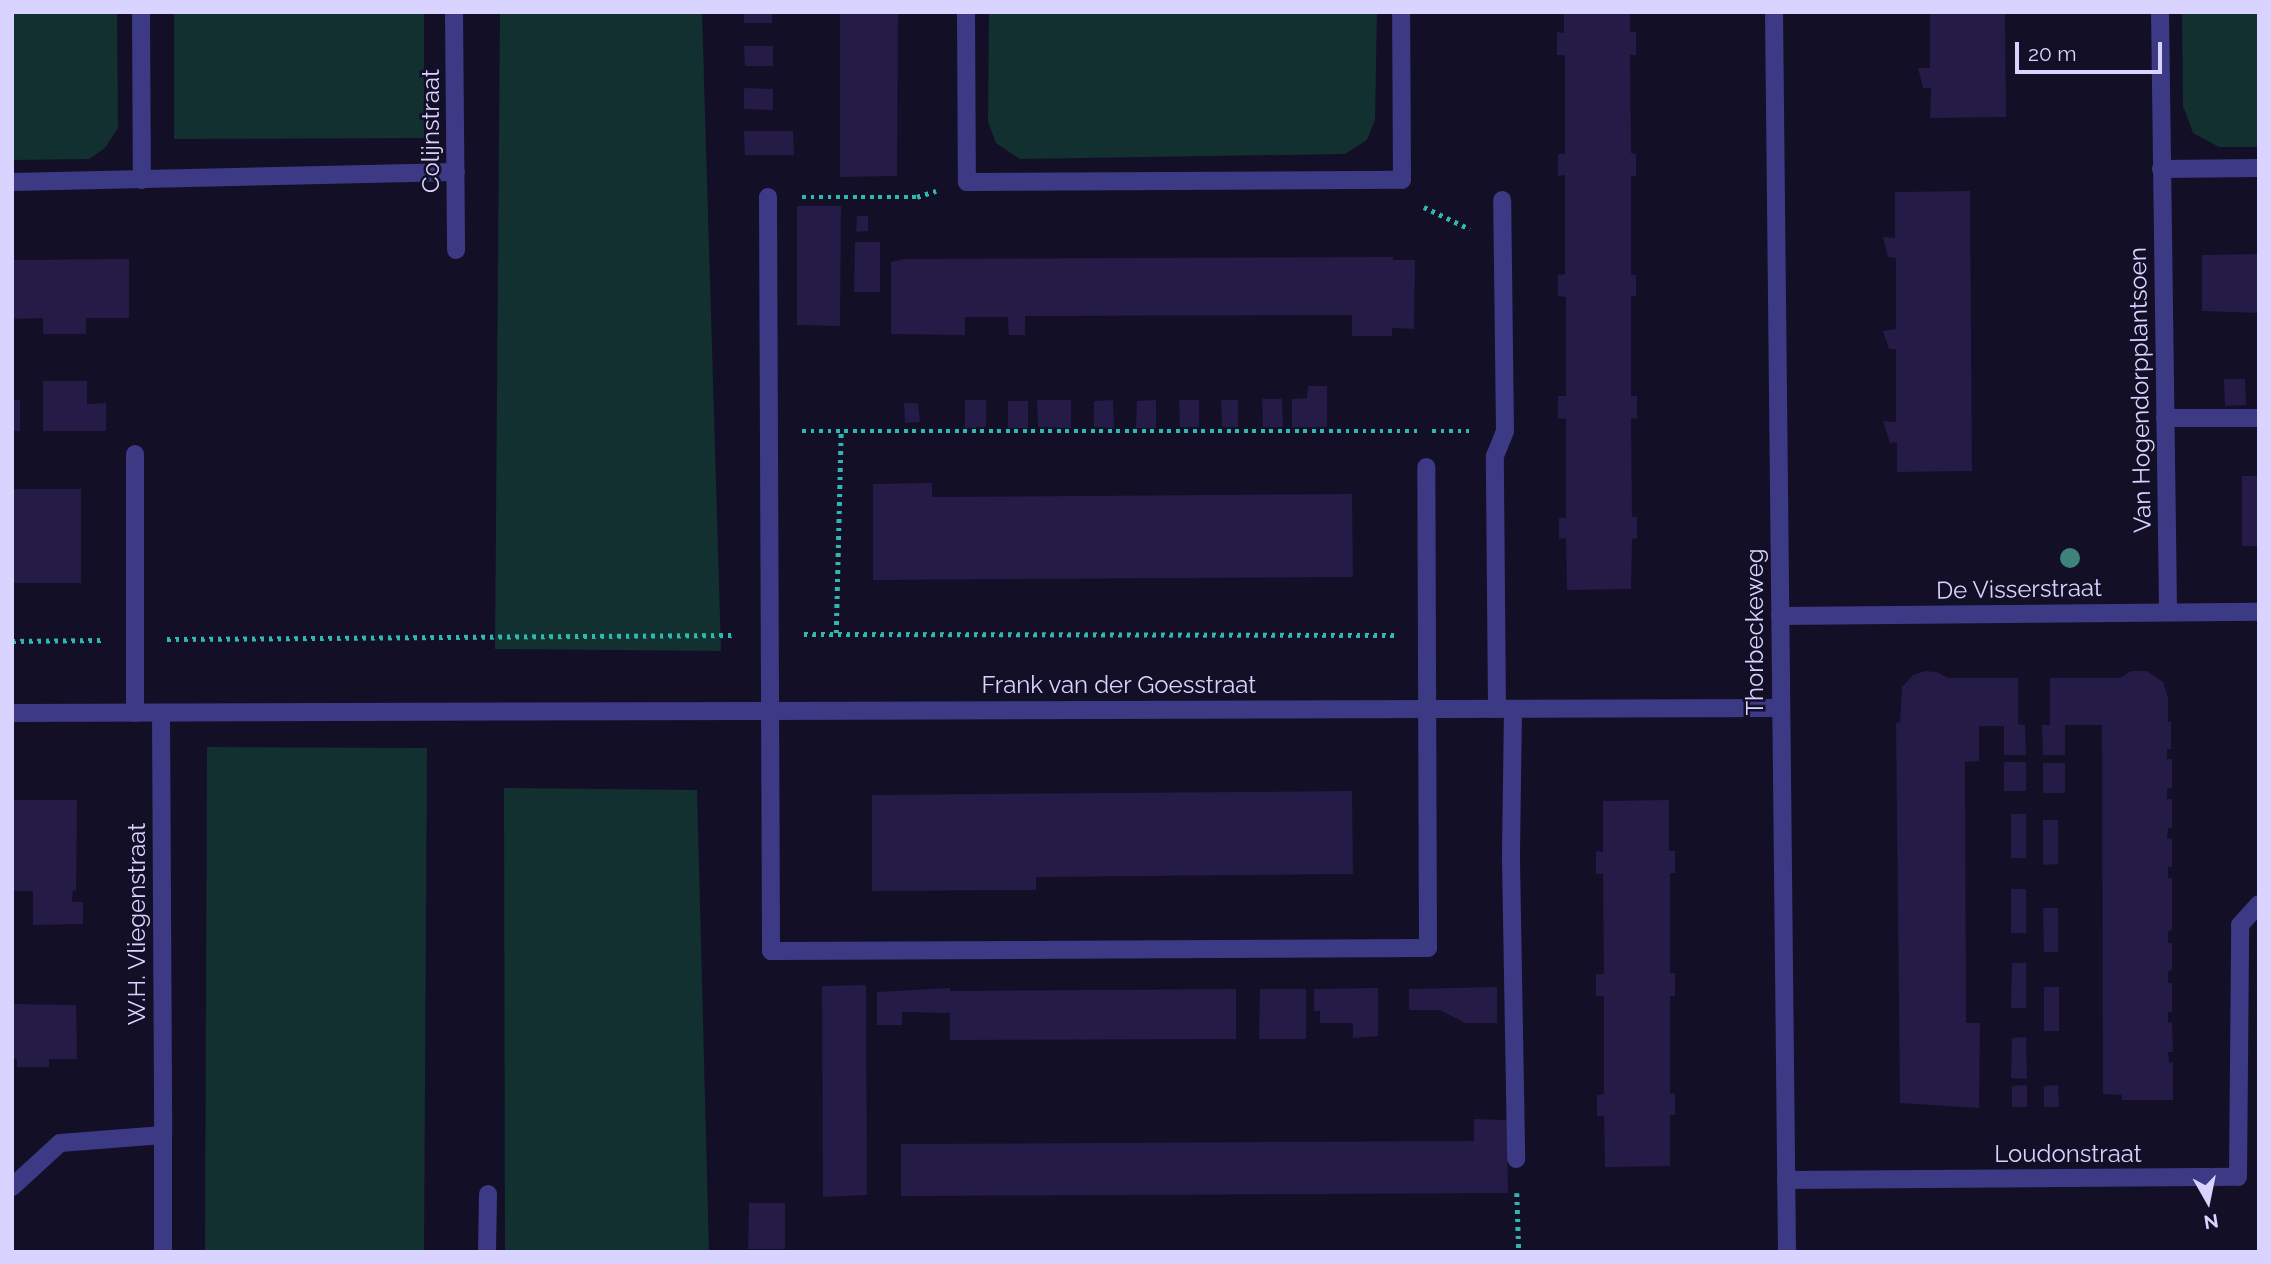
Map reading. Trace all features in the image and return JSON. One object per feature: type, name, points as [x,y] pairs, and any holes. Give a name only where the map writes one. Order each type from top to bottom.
[{"type":"street","points":[[141,12],[142,180]]},
{"type":"street","name":"Colijnstraat","points":[[454,12],[456,250]]},
{"type":"street","points":[[966,12],[967,182],[1402,180],[1401,12]]},
{"type":"street","name":"Thorbeckeweg","points":[[1774,12],[1787,1252]]},
{"type":"street","name":"Van Hogendorpplantsoen","points":[[2161,12],[2168,611]]},
{"type":"street","points":[[2161,169],[2259,169]]},
{"type":"street","points":[[12,182],[456,172]]},
{"type":"street","points":[[768,197],[771,951],[1428,948],[1426,467]]},
{"type":"street","points":[[1502,200],[1505,431],[1495,456],[1511,860],[1517,1158]]},
{"type":"street","points":[[2165,418],[2259,418]]},
{"type":"street","points":[[135,454],[135,713]]},
{"type":"street","name":"De Visserstraat","points":[[1780,616],[2259,611]]},
{"type":"street","name":"Frank van der Goesstraat","points":[[161,713],[1780,708]]},
{"type":"street","points":[[12,713],[161,713]]},
{"type":"street","name":"W.H. Vliegenstraat","points":[[161,713],[163,1252]]},
{"type":"street","name":"Loudonstraat","points":[[1786,1180],[2238,1177],[2240,925],[2259,904]]},
{"type":"street","points":[[12,1187],[60,1143],[163,1135]]},
{"type":"street","points":[[487,1252],[488,1194]]},
{"type":"path","points":[[1402,180],[1402,198],[1502,244]]},
{"type":"path","points":[[768,197],[916,197],[967,182]]},
{"type":"path","points":[[769,431],[1505,431]]},
{"type":"path","points":[[836,633],[841,431]]},
{"type":"path","points":[[12,641],[836,633],[1427,635]]},
{"type":"path","points":[[1517,1158],[1519,1252]]},
{"type":"green space","points":[[12,12],[117,12],[118,128],[105,148],[89,159],[12,160]]},
{"type":"green space","points":[[174,12],[424,12],[424,138],[174,139]]},
{"type":"green space","points":[[500,12],[702,12],[721,651],[495,649]]},
{"type":"green space","points":[[989,12],[1377,12],[1375,120],[1367,140],[1345,154],[1020,159],[996,143],[988,122]]},
{"type":"green space","points":[[2182,12],[2259,12],[2259,147],[2219,147],[2193,133],[2183,106]]},
{"type":"green space","points":[[207,747],[427,748],[424,1252],[205,1252]]},
{"type":"green space","points":[[504,788],[697,790],[709,1252],[505,1252]]},
{"type":"building","points":[[744,12],[772,12],[772,23],[744,23]]},
{"type":"building","points":[[840,12],[898,12],[897,176],[840,177]]},
{"type":"building","points":[[1564,12],[1630,12],[1630,32],[1636,32],[1636,55],[1630,55],[1631,153],[1636,154],[1636,176],[1631,176],[1631,275],[1636,275],[1636,296],[1631,296],[1631,396],[1637,396],[1637,419],[1631,418],[1632,517],[1637,517],[1637,538],[1632,539],[1631,589],[1567,590],[1566,538],[1559,539],[1559,518],[1566,518],[1566,419],[1558,418],[1558,396],[1566,396],[1566,297],[1558,296],[1558,275],[1565,274],[1565,175],[1558,176],[1558,154],[1565,154],[1565,55],[1557,55],[1557,32],[1564,33]]},
{"type":"building","points":[[1930,12],[2005,12],[2006,117],[1930,118],[1931,88],[1923,88],[1918,68],[1930,68]]},
{"type":"building","points":[[744,46],[773,46],[773,66],[745,66]]},
{"type":"building","points":[[744,88],[773,89],[773,110],[744,109]]},
{"type":"building","points":[[744,131],[793,131],[794,155],[745,155]]},
{"type":"building","points":[[1970,191],[1972,471],[1897,472],[1897,442],[1890,443],[1883,421],[1896,422],[1896,349],[1889,349],[1883,331],[1896,329],[1896,258],[1888,257],[1883,237],[1895,238],[1895,192]]},
{"type":"building","points":[[797,206],[841,206],[840,326],[797,325]]},
{"type":"building","points":[[857,216],[868,216],[868,231],[856,232]]},
{"type":"building","points":[[855,242],[880,242],[880,292],[854,292]]},
{"type":"building","points":[[2259,254],[2259,313],[2202,311],[2202,255]]},
{"type":"building","points":[[1393,257],[1393,260],[1415,260],[1414,329],[1392,328],[1392,336],[1352,336],[1352,315],[1025,316],[1025,335],[1009,335],[1008,317],[965,317],[965,335],[891,334],[891,262],[905,259]]},
{"type":"building","points":[[129,259],[129,318],[86,318],[86,334],[43,334],[43,318],[12,319],[12,260]]},
{"type":"building","points":[[2224,379],[2245,379],[2246,405],[2225,406]]},
{"type":"building","points":[[43,381],[87,381],[87,404],[106,403],[106,431],[43,431]]},
{"type":"building","points":[[1308,386],[1327,386],[1327,427],[1292,427],[1292,399],[1307,398]]},
{"type":"building","points":[[1262,399],[1282,399],[1283,427],[1263,427]]},
{"type":"building","points":[[12,400],[20,400],[20,431],[12,431]]},
{"type":"building","points":[[965,400],[986,400],[986,427],[965,428]]},
{"type":"building","points":[[1037,400],[1071,400],[1071,428],[1038,427]]},
{"type":"building","points":[[1113,400],[1114,428],[1094,427],[1094,401]]},
{"type":"building","points":[[1156,400],[1156,428],[1136,428],[1137,401]]},
{"type":"building","points":[[1179,400],[1199,400],[1199,427],[1180,427]]},
{"type":"building","points":[[1221,400],[1238,400],[1238,427],[1222,427]]},
{"type":"building","points":[[1008,401],[1028,401],[1028,428],[1008,428]]},
{"type":"building","points":[[904,403],[918,403],[920,422],[905,423]]},
{"type":"building","points":[[2242,476],[2259,476],[2259,546],[2242,546]]},
{"type":"building","points":[[932,483],[932,497],[1352,494],[1353,577],[873,580],[873,484]]},
{"type":"building","points":[[12,489],[81,489],[81,583],[12,583]]},
{"type":"building","points":[[1925,671],[1937,672],[1948,678],[2018,678],[2018,724],[2025,725],[2026,755],[2004,755],[2004,726],[1979,726],[1979,761],[1965,762],[1966,1023],[1980,1023],[1979,1108],[1900,1103],[1896,723],[1900,722],[1902,687],[1913,675]]},
{"type":"building","points":[[2131,671],[2147,671],[2163,682],[2168,698],[2168,722],[2171,721],[2171,749],[2167,749],[2167,759],[2172,759],[2172,788],[2167,789],[2167,799],[2172,799],[2172,828],[2168,828],[2167,838],[2172,839],[2172,867],[2168,867],[2168,878],[2172,878],[2172,930],[2168,932],[2168,943],[2172,943],[2172,970],[2168,972],[2168,983],[2172,983],[2172,1012],[2168,1012],[2168,1023],[2172,1022],[2173,1052],[2168,1052],[2169,1063],[2173,1062],[2173,1100],[2122,1100],[2122,1095],[2103,1094],[2102,725],[2065,725],[2065,755],[2043,755],[2042,725],[2050,725],[2050,678],[2120,678]]},
{"type":"building","points":[[2004,762],[2026,762],[2026,791],[2004,791]]},
{"type":"building","points":[[2043,763],[2065,763],[2065,793],[2043,793]]},
{"type":"building","points":[[1352,791],[1353,874],[1036,877],[1036,890],[872,891],[872,795]]},
{"type":"building","points":[[12,800],[77,800],[76,891],[73,890],[72,902],[83,902],[83,924],[33,925],[33,891],[12,891]]},
{"type":"building","points":[[1669,800],[1669,851],[1675,851],[1675,873],[1670,873],[1670,973],[1675,973],[1675,996],[1670,996],[1670,1094],[1675,1093],[1675,1115],[1670,1115],[1670,1166],[1605,1167],[1604,1116],[1597,1116],[1597,1095],[1604,1094],[1604,996],[1596,996],[1596,974],[1604,974],[1603,874],[1596,874],[1596,851],[1603,852],[1603,801]]},
{"type":"building","points":[[2011,814],[2026,814],[2026,858],[2011,858]]},
{"type":"building","points":[[2043,820],[2058,820],[2058,864],[2043,865]]},
{"type":"building","points":[[2011,889],[2026,889],[2026,933],[2011,933]]},
{"type":"building","points":[[2043,908],[2058,908],[2058,952],[2044,952]]},
{"type":"building","points":[[2012,963],[2026,963],[2026,1008],[2011,1008]]},
{"type":"building","points":[[866,985],[867,1195],[823,1197],[822,986]]},
{"type":"building","points":[[1497,987],[1497,1023],[1465,1023],[1440,1010],[1409,1010],[1409,989]]},
{"type":"building","points":[[2044,987],[2059,987],[2059,1031],[2044,1031]]},
{"type":"building","points":[[950,988],[950,991],[1236,989],[1236,1039],[950,1040],[950,1013],[902,1012],[902,1025],[877,1025],[877,992]]},
{"type":"building","points":[[1378,988],[1378,1036],[1353,1038],[1353,1023],[1320,1023],[1320,1011],[1314,1011],[1314,989]]},
{"type":"building","points":[[1260,989],[1306,989],[1306,1039],[1259,1039]]},
{"type":"building","points":[[12,1004],[76,1005],[77,1059],[49,1059],[49,1067],[17,1067],[17,1059],[12,1059]]},
{"type":"building","points":[[2026,1037],[2027,1079],[2011,1078],[2012,1038]]},
{"type":"building","points":[[2027,1085],[2027,1107],[2012,1107],[2012,1086]]},
{"type":"building","points":[[2058,1085],[2059,1107],[2044,1107],[2044,1086]]},
{"type":"building","points":[[1474,1119],[1507,1120],[1508,1193],[901,1196],[901,1144],[1474,1141]]},
{"type":"building","points":[[749,1203],[785,1203],[785,1249],[748,1249]]}]
